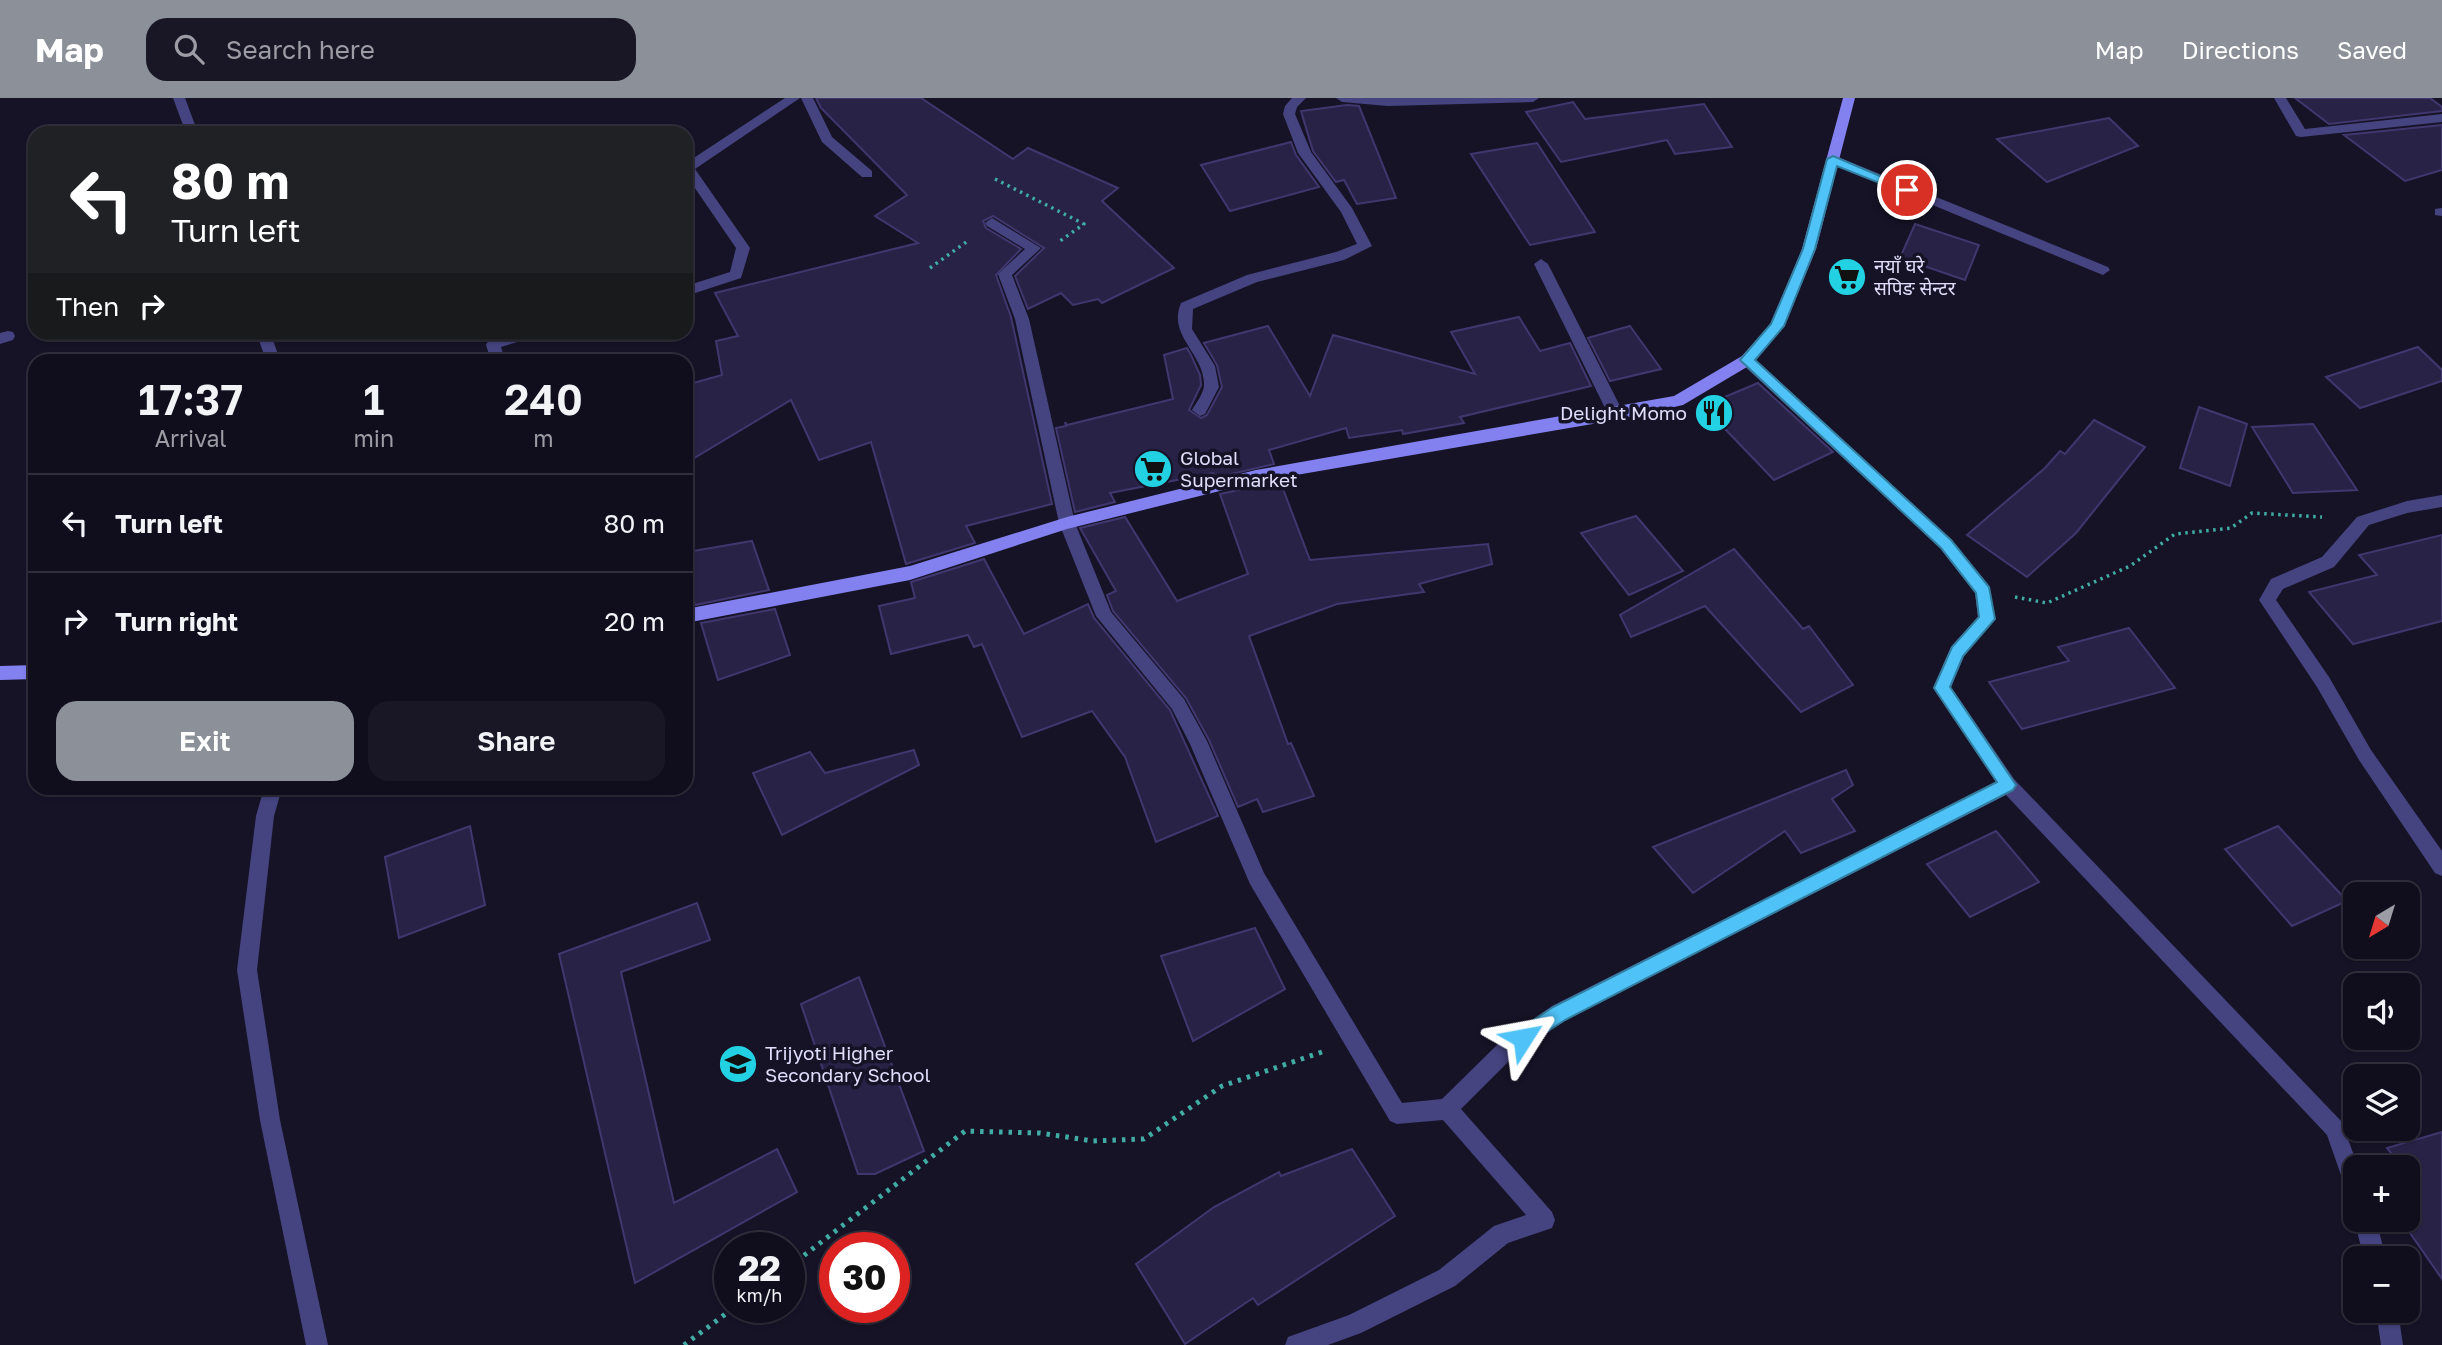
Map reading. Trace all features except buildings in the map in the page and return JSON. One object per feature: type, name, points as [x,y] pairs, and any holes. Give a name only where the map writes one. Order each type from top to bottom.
[{"type":"main road","points":[[693,615],[910,573],[1067,523],[1256,476],[1678,401],[1747,360],[1777,326],[1809,249],[1849,98]]},
{"type":"main road","points":[[0,673],[28,672]]},
{"type":"street","points":[[179,98],[189,126]]},
{"type":"street","points":[[693,165],[794,98]]},
{"type":"street","points":[[807,98],[827,139],[867,174]]},
{"type":"street","points":[[1200,410],[1212,387],[1208,366],[1185,329],[1186,307],[1210,294],[1289,268],[1351,254],[1365,246],[1347,211],[1305,153],[1289,114],[1300,98]]},
{"type":"street","points":[[1342,98],[1388,102],[1533,98]]},
{"type":"street","points":[[2280,98],[2301,133],[2442,118]]},
{"type":"street","points":[[1833,159],[2103,270]]},
{"type":"street","points":[[693,175],[743,248],[736,275],[693,289]]},
{"type":"street","points":[[992,223],[1034,248],[1005,274],[1022,319],[1067,523],[1104,616],[1178,704],[1198,741],[1257,878],[1398,1114],[1447,1109],[1506,1050],[1559,1013],[2008,785]]},
{"type":"street","points":[[1541,264],[1616,414]]},
{"type":"street","points":[[496,354],[493,345],[504,340]]},
{"type":"street","points":[[1747,360],[1946,544],[1983,591],[1987,619],[1957,652],[1942,688],[2008,785],[2335,1129],[2344,1155]]},
{"type":"street","points":[[2442,502],[2407,507],[2363,521],[2328,562],[2277,584],[2267,600],[2323,682],[2365,755],[2442,867]]},
{"type":"street","points":[[270,795],[265,816],[247,970],[270,1120],[317,1345]]},
{"type":"street","points":[[1296,1345],[1353,1325],[1436,1284],[1502,1234],[1544,1220],[1447,1109]]},
{"type":"street","points":[[2389,1323],[2392,1345]]},
{"type":"path","points":[[995,179],[1084,224],[1049,249],[1034,248]]},
{"type":"path","points":[[930,268],[992,223]]},
{"type":"path","points":[[1983,591],[2047,603],[2130,566],[2175,534],[2231,528],[2252,513],[2343,517],[2363,521]]},
{"type":"path","points":[[805,1255],[965,1131],[1040,1133],[1093,1141],[1144,1139],[1222,1086],[1355,1041]]},
{"type":"path","points":[[684,1345],[714,1323]]},
{"type":"place","name":"नयाँ घरे सपिङ सेन्टर","points":[[1847,277]]},
{"type":"place","name":"Delight Momo","points":[[1714,413]]},
{"type":"place","name":"Global Supermarket","points":[[1153,469]]},
{"type":"place","name":"Trijyoti Higher Secondary School","points":[[738,1064]]},
{"type":"route","points":[[1523,1038],[1559,1013],[2008,785],[1942,688],[1957,652],[1987,619],[1983,591],[1946,544],[1747,360],[1777,326],[1809,249],[1833,159],[1907,190]]}]
